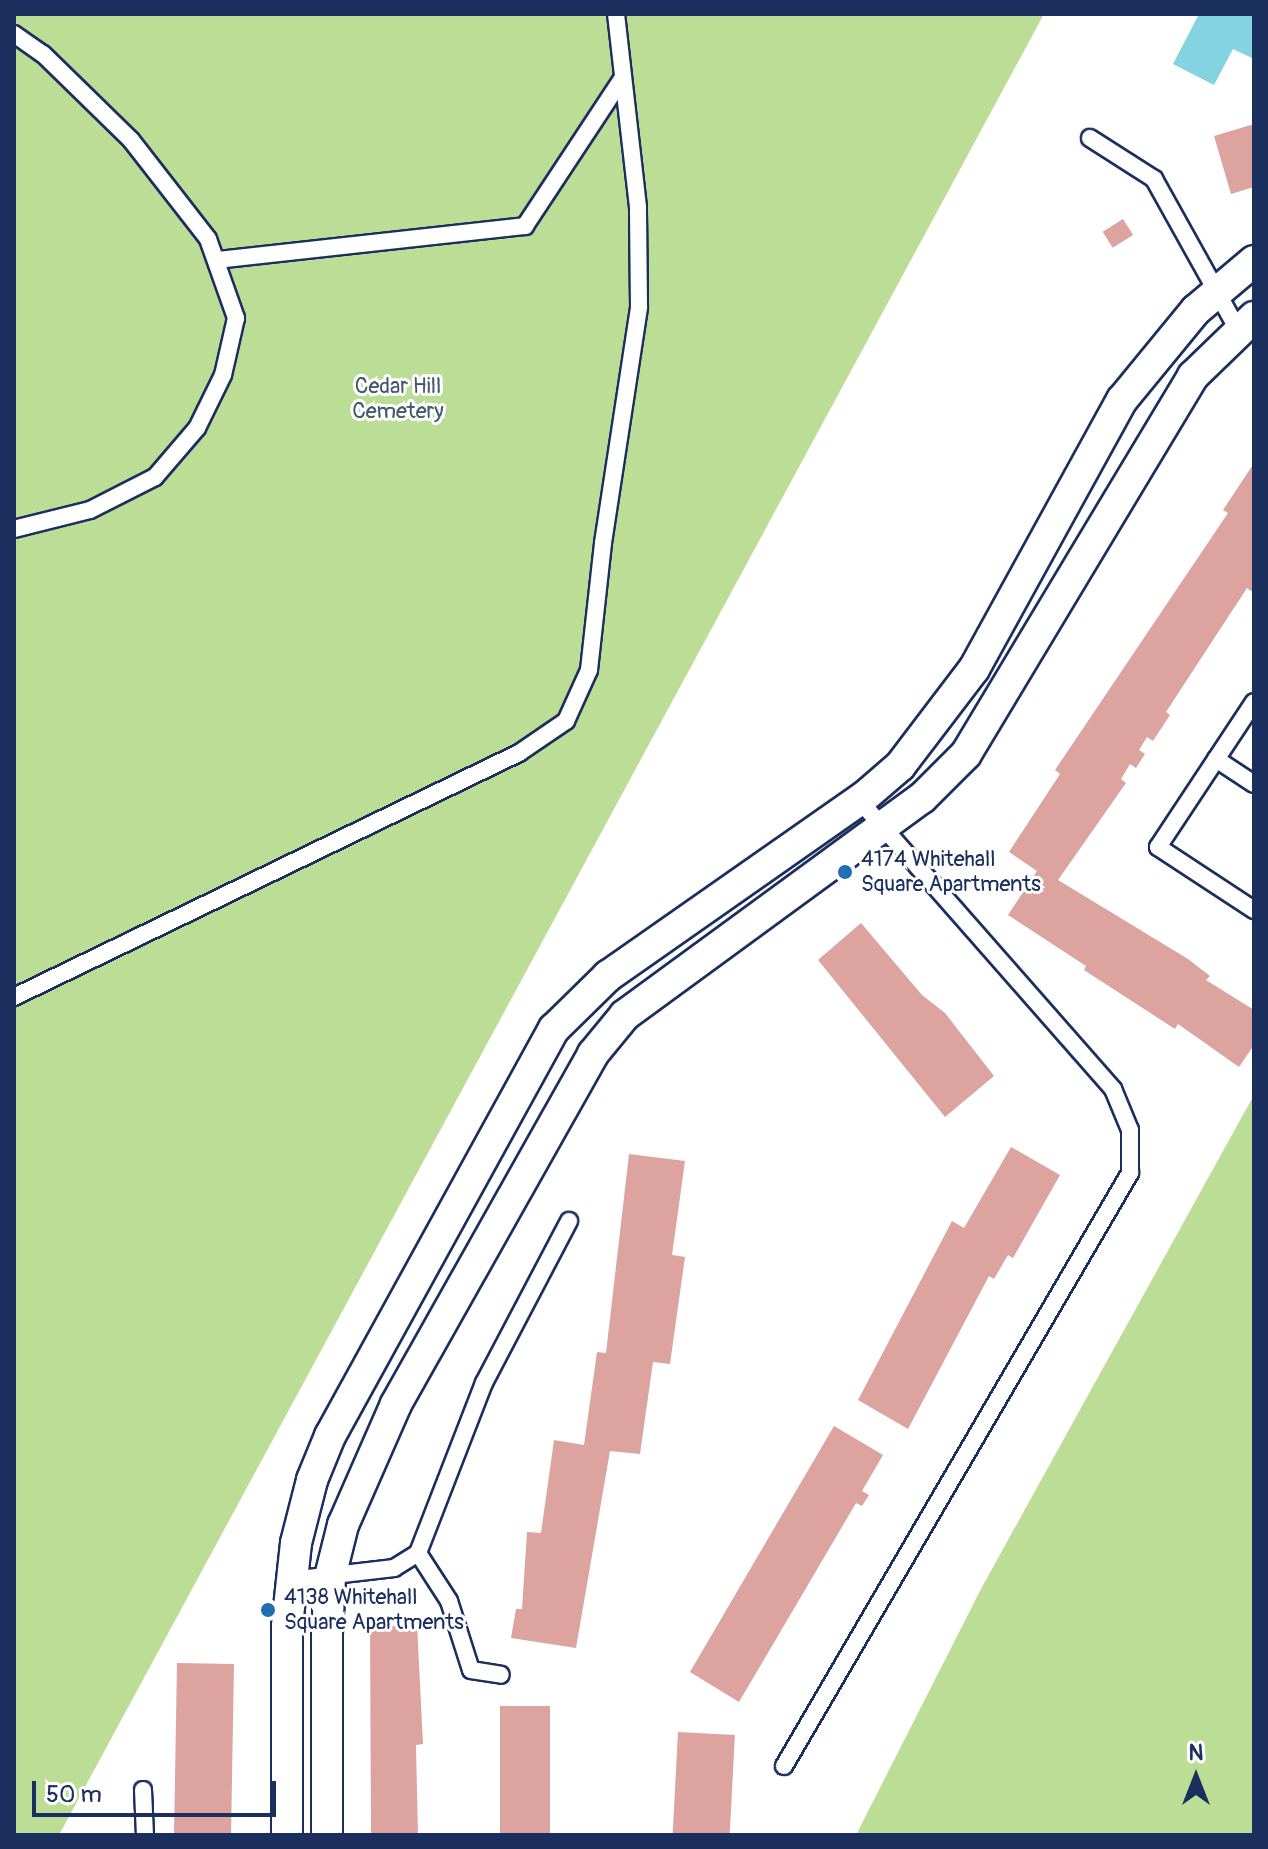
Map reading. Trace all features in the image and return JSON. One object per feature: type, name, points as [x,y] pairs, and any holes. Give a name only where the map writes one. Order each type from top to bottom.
[{"type":"street","points":[[287,1835],[291,1580],[312,1480],[330,1436],[554,1029],[608,976],[859,800],[900,766],[953,700],[1122,400],[1160,350],[1214,294],[1254,261]]},
{"type":"street","points":[[327,1835],[330,1577],[356,1486],[396,1404],[593,1054],[625,1015],[922,798],[966,754],[1090,551],[1146,447],[1193,376],[1246,324]]},
{"type":"lane","points":[[14,997],[519,753],[566,721],[589,670],[603,543],[639,307],[638,207],[616,14]]},
{"type":"lane","points":[[14,34],[43,54],[131,140],[208,239],[233,298],[235,341],[223,375],[183,448],[155,477],[115,499],[14,529]]},
{"type":"lane","points":[[217,260],[525,226],[622,79]]},
{"type":"lane","points":[[1090,138],[1154,179],[1214,294],[1246,324]]},
{"type":"lane","points":[[1254,702],[1158,847],[1254,910]]},
{"type":"lane","points":[[1216,759],[1254,784]]},
{"type":"lane","points":[[784,1766],[1130,1173],[1130,1130],[1113,1089],[880,829],[859,800]]},
{"type":"lane","points":[[291,1580],[394,1568],[418,1553],[484,1383],[569,1221]]},
{"type":"lane","points":[[418,1553],[449,1601],[471,1670],[501,1675]]},
{"type":"lane","points":[[143,1790],[145,1835]]},
{"type":"green space","name":"Cedar Hill Cemetery","points":[[14,14],[1044,14],[59,1835],[14,1835]]},
{"type":"green space","points":[[1254,1095],[1254,1835],[856,1835],[982,1587]]},
{"type":"water","points":[[1199,14],[1254,14],[1254,59],[1233,49],[1214,85],[1173,64]]},
{"type":"building","points":[[1254,124],[1254,187],[1231,194],[1214,136]]},
{"type":"building","points":[[1123,219],[1133,235],[1113,248],[1103,232]]},
{"type":"building","points":[[1254,463],[1254,593],[1247,588],[1166,712],[1170,715],[1153,741],[1147,737],[1139,750],[1145,754],[1136,768],[1130,764],[1121,779],[1126,783],[1058,880],[1188,959],[1210,976],[1206,980],[1254,1010],[1254,1045],[1239,1067],[1178,1024],[1175,1029],[1084,970],[1086,966],[1008,915],[1037,871],[1009,852],[1060,774],[1055,770],[1228,513],[1223,510]]},
{"type":"building","points":[[861,923],[922,995],[945,1013],[994,1076],[945,1117],[818,960]]},
{"type":"building","points":[[1011,1147],[1060,1175],[1013,1258],[1008,1255],[994,1279],[989,1276],[908,1429],[858,1400],[952,1221],[964,1228]]},
{"type":"building","points":[[629,1154],[685,1161],[672,1255],[685,1257],[670,1364],[653,1362],[640,1454],[610,1451],[576,1648],[511,1638],[516,1609],[522,1609],[527,1532],[541,1533],[554,1440],[584,1445],[597,1352],[606,1353]]},
{"type":"building","points":[[834,1426],[883,1455],[862,1491],[869,1495],[862,1506],[856,1503],[739,1702],[690,1672]]},
{"type":"building","points":[[417,1624],[423,1744],[416,1745],[418,1835],[371,1835],[370,1628]]},
{"type":"building","points":[[177,1663],[234,1664],[231,1835],[174,1835]]},
{"type":"building","points":[[500,1706],[550,1706],[550,1835],[500,1835]]},
{"type":"building","points":[[678,1732],[735,1735],[730,1835],[673,1835]]},
{"type":"place","name":"4174 Whitehall Square Apartments","points":[[845,872]]},
{"type":"place","name":"4138 Whitehall Square Apartments","points":[[268,1610]]}]
